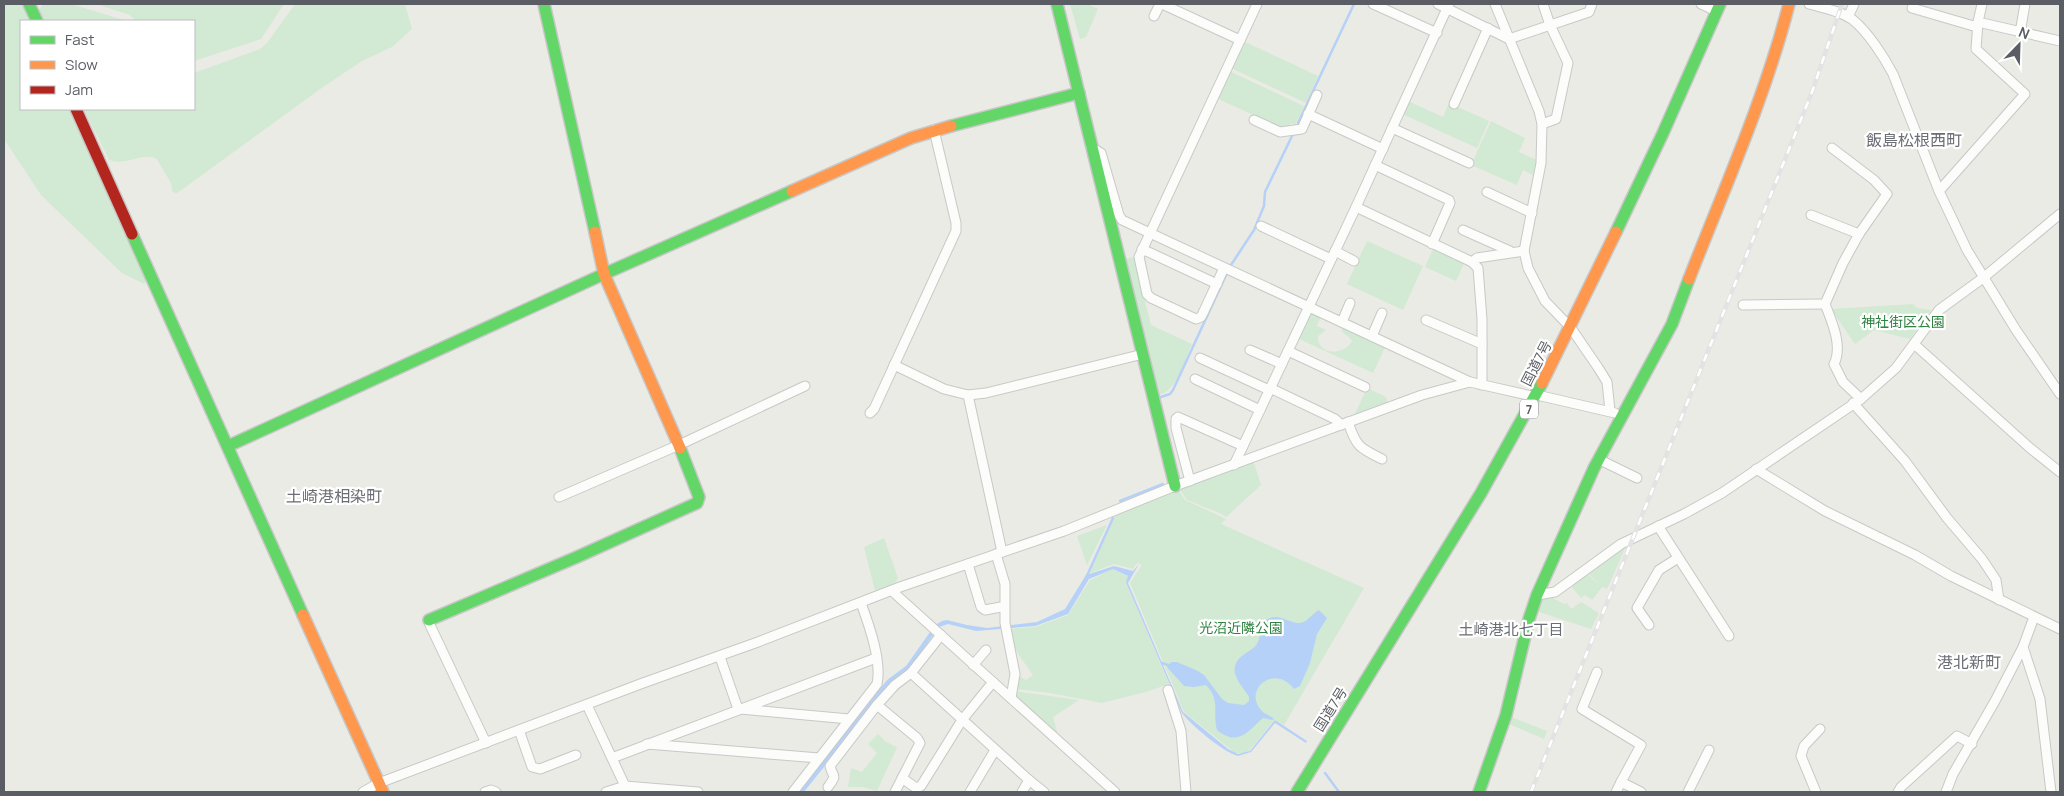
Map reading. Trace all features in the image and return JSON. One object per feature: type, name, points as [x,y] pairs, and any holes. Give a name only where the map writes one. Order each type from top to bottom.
[{"type":"main road","points":[[29,4],[37,20]]},
{"type":"main road","points":[[429,620],[577,557],[696,503],[698,497],[679,445],[604,274],[583,171],[544,4]]},
{"type":"main road","points":[[1479,792],[1506,715],[1529,619],[1537,595],[1598,459],[1672,324],[1766,81],[1778,47],[1789,4]]},
{"type":"main road","name":"国道7号","points":[[1296,792],[1481,493],[1537,396],[1663,132],[1718,7]]},
{"type":"main road","points":[[1058,9],[1175,486]]},
{"type":"main road","points":[[228,446],[604,274],[911,138],[934,130],[1079,93]]},
{"type":"main road","points":[[76,110],[381,788]]},
{"type":"street","points":[[1058,9],[1065,4]]},
{"type":"street","points":[[1154,16],[1161,4],[1240,40]]},
{"type":"street","points":[[1224,268],[1203,313],[1196,319],[1151,298],[1147,294],[1139,257],[1257,4]]},
{"type":"street","points":[[1373,4],[1437,33]]},
{"type":"street","points":[[1438,4],[1448,6],[1509,38],[1589,12],[1592,4]]},
{"type":"street","points":[[1495,4],[1539,111],[1542,124],[1541,163],[1524,250],[1528,268],[1545,301],[1571,328],[1607,382],[1610,411]]},
{"type":"street","points":[[1542,124],[1556,119],[1568,63],[1550,25],[1543,4]]},
{"type":"street","points":[[1701,4],[1718,7]]},
{"type":"street","points":[[1809,4],[1853,20],[1886,60],[1939,191],[1983,278],[2046,376],[2060,394]]},
{"type":"street","points":[[1848,17],[1854,4]]},
{"type":"street","points":[[1939,191],[2025,94],[1976,49],[1982,4]]},
{"type":"street","points":[[2020,33],[2025,4]]},
{"type":"street","points":[[1234,465],[1356,208],[1448,6]]},
{"type":"street","points":[[1912,8],[1978,25],[2060,41]]},
{"type":"street","points":[[1454,104],[1488,28]]},
{"type":"street","points":[[1254,120],[1280,132],[1300,133],[1317,94]]},
{"type":"street","points":[[1308,114],[1383,149]]},
{"type":"street","points":[[1392,128],[1469,163]]},
{"type":"street","points":[[870,413],[874,409],[956,231],[956,223],[934,130]]},
{"type":"street","points":[[1091,147],[1101,153],[1122,220],[1470,382],[1610,411],[1622,416]]},
{"type":"street","points":[[1832,148],[1874,180],[1888,194],[1859,234],[1843,263],[1825,304],[1833,324],[1838,355],[1834,364],[1857,401],[1947,518],[1982,559],[1996,580],[1999,600]]},
{"type":"street","points":[[1375,165],[1448,200],[1450,203],[1432,244]]},
{"type":"street","points":[[1486,192],[1532,213]]},
{"type":"street","points":[[1356,208],[1472,262],[1478,268],[1482,319],[1482,385]]},
{"type":"street","points":[[1537,595],[1555,592],[1621,544],[1684,514],[1722,493],[1857,401],[1896,368],[1939,310],[1983,278],[2060,214]]},
{"type":"street","points":[[1811,215],[1859,234]]},
{"type":"street","points":[[1261,226],[1333,255],[1354,261]]},
{"type":"street","points":[[1463,230],[1510,252]]},
{"type":"street","points":[[1142,249],[1217,284]]},
{"type":"street","points":[[1472,262],[1477,258],[1524,250]]},
{"type":"street","points":[[1342,322],[1350,303]]},
{"type":"street","points":[[1743,305],[1825,304]]},
{"type":"street","points":[[1372,336],[1382,313]]},
{"type":"street","points":[[1426,320],[1482,344]]},
{"type":"street","points":[[1914,344],[2030,448],[2060,472]]},
{"type":"street","points":[[1250,350],[1282,364]]},
{"type":"street","points":[[1288,351],[1365,387]]},
{"type":"street","points":[[894,365],[944,389],[968,395],[1143,354]]},
{"type":"street","points":[[1200,358],[1344,424],[1358,446],[1382,458]]},
{"type":"street","points":[[1195,379],[1260,410]]},
{"type":"street","points":[[363,792],[381,788],[518,730],[643,683],[720,657],[892,591],[1064,531],[1175,486],[1422,395],[1470,382]]},
{"type":"street","points":[[559,497],[679,445],[805,386]]},
{"type":"street","points":[[968,395],[1005,584],[1006,628],[1014,674],[1011,698]]},
{"type":"street","points":[[1190,481],[1176,428],[1176,419],[1178,417],[1243,446]]},
{"type":"street","points":[[1598,459],[1637,478]]},
{"type":"street","points":[[1756,469],[1825,511],[1915,555],[1951,576],[2060,629]]},
{"type":"street","points":[[1658,526],[1728,636]]},
{"type":"street","points":[[1649,625],[1637,608],[1659,570],[1678,558]]},
{"type":"street","points":[[968,564],[981,607],[985,610],[1002,607]]},
{"type":"street","points":[[892,591],[1115,792]]},
{"type":"street","points":[[793,792],[877,684],[876,658],[868,622],[861,603]]},
{"type":"street","points":[[1946,792],[2023,647],[2034,617]]},
{"type":"street","points":[[429,620],[486,743]]},
{"type":"street","points":[[828,787],[834,778],[834,773],[830,766],[877,705],[895,685],[911,673],[937,631]]},
{"type":"street","points":[[2023,647],[2040,699],[2046,736],[2050,792]]},
{"type":"street","points":[[973,665],[986,650]]},
{"type":"street","points":[[720,657],[738,709]]},
{"type":"street","points":[[612,758],[644,744],[876,658]]},
{"type":"street","points":[[1597,672],[1582,709],[1641,745],[1616,792]]},
{"type":"street","points":[[911,673],[1044,792]]},
{"type":"street","points":[[902,778],[916,788],[921,786],[962,720],[992,682]]},
{"type":"street","points":[[1168,690],[1181,731],[1186,792]]},
{"type":"street","points":[[775,696],[782,713]]},
{"type":"street","points":[[587,705],[625,789]]},
{"type":"street","points":[[877,705],[917,738],[920,743],[895,792]]},
{"type":"street","points":[[738,709],[849,719]]},
{"type":"street","points":[[1816,792],[1801,756],[1804,746],[1820,729]]},
{"type":"street","points":[[518,730],[532,767],[540,769],[576,755]]},
{"type":"street","points":[[681,730],[687,748]]},
{"type":"street","points":[[1898,792],[1901,787],[1957,736],[1972,744]]},
{"type":"street","points":[[644,744],[819,758]]},
{"type":"street","points":[[970,792],[995,750]]},
{"type":"street","points":[[1688,792],[1709,750]]},
{"type":"street","points":[[1022,792],[1029,780]]},
{"type":"street","points":[[1621,782],[1642,792]]},
{"type":"street","points":[[606,792],[625,789],[698,792]]},
{"type":"street","points":[[485,792],[491,790],[496,792]]},
{"type":"green space","points":[[4,4],[22,4],[30,20],[20,20],[20,110],[69,110],[146,281],[144,284],[122,273],[41,195],[4,139]]},
{"type":"green space","points":[[43,4],[71,4],[124,20],[42,20],[38,12]]},
{"type":"green space","points":[[96,4],[284,4],[261,39],[195,61],[195,20],[135,20],[130,15]]},
{"type":"green space","points":[[295,4],[405,4],[412,29],[392,47],[362,61],[323,87],[176,194],[172,191],[171,183],[156,158],[144,157],[122,162],[109,160],[84,110],[195,110],[195,73],[260,49],[267,43]]},
{"type":"green space","points":[[1070,4],[1087,4],[1098,9],[1086,37],[1080,39]]},
{"type":"green space","points":[[1243,41],[1318,76],[1306,103],[1231,68]]},
{"type":"green space","points":[[1229,71],[1304,106],[1295,125],[1291,123],[1288,128],[1280,127],[1216,98]]},
{"type":"green space","points":[[1408,101],[1443,117],[1449,103],[1489,121],[1477,148],[1402,114]]},
{"type":"green space","points":[[1491,121],[1525,138],[1519,152],[1537,160],[1533,175],[1523,170],[1517,185],[1471,165]]},
{"type":"green space","points":[[1367,241],[1423,266],[1403,310],[1347,284]]},
{"type":"green space","points":[[1434,247],[1465,261],[1456,281],[1425,267]]},
{"type":"green space","points":[[1134,257],[1151,325],[1192,344],[1175,382],[1164,393],[1158,395],[1125,259]]},
{"type":"green space","name":"神社街区公園","points":[[1913,304],[1917,308],[1931,310],[1910,339],[1874,330],[1855,344],[1831,309]]},
{"type":"green space","points":[[1311,312],[1321,316],[1317,326],[1326,330],[1318,336],[1319,342],[1326,350],[1331,352],[1343,350],[1352,341],[1342,332],[1341,326],[1386,345],[1373,373],[1299,339]]},
{"type":"green space","points":[[1367,388],[1386,397],[1388,404],[1354,416]]},
{"type":"green space","points":[[1249,463],[1254,463],[1261,485],[1226,517],[1187,500],[1179,488]]},
{"type":"green space","name":"光沼近隣公園","points":[[1177,488],[1185,500],[1226,519],[1221,524],[1364,588],[1284,725],[1275,720],[1247,753],[1235,753],[1184,712],[1130,583],[1141,566],[1140,563],[1136,564],[1133,569],[1114,564],[1090,573],[1117,511]]},
{"type":"green space","points":[[1107,525],[1087,565],[1077,536]]},
{"type":"green space","points":[[884,538],[898,578],[893,585],[875,591],[864,547]]},
{"type":"green space","points":[[1627,544],[1607,589],[1602,587],[1592,600],[1585,595],[1581,598],[1570,585],[1586,573],[1600,585],[1587,572]]},
{"type":"green space","points":[[1113,569],[1129,577],[1126,582],[1169,684],[1102,703],[1050,693],[1016,689],[1017,675],[1026,680],[1033,675],[1021,659],[1013,643],[1011,629],[1035,627],[1068,615],[1090,580]]},
{"type":"green space","points":[[1551,597],[1564,604],[1567,603],[1571,609],[1581,602],[1599,613],[1591,629],[1536,611],[1540,601]]},
{"type":"green space","points":[[1015,691],[1079,700],[1053,717],[1058,735],[1014,696]]},
{"type":"green space","points":[[1511,717],[1547,731],[1544,739],[1509,724]]},
{"type":"green space","points":[[878,734],[886,742],[897,747],[877,791],[863,787],[848,787],[851,768],[862,772],[877,753],[868,744]]},
{"type":"water","points":[[1139,564],[1128,583],[1183,712],[1228,749],[1238,754],[1250,751],[1275,720],[1307,741],[1306,743],[1275,723],[1251,752],[1238,756],[1216,744],[1200,731],[1182,713],[1126,582],[1128,576],[1113,569],[1089,579],[1068,614],[1035,626],[976,631],[948,624],[939,627],[911,666],[887,688],[804,792],[798,792],[887,680],[906,666],[935,625],[947,620],[987,628],[1037,622],[1065,609],[1086,575],[1114,566],[1133,571]]},
{"type":"water","points":[[1319,610],[1327,618],[1317,634],[1310,663],[1300,686],[1294,689],[1278,678],[1263,682],[1258,688],[1256,702],[1262,711],[1274,719],[1263,718],[1242,736],[1231,737],[1217,730],[1215,701],[1206,685],[1184,686],[1167,667],[1171,662],[1177,662],[1198,671],[1204,675],[1222,699],[1228,703],[1244,705],[1249,701],[1249,697],[1237,680],[1235,667],[1239,659],[1257,644],[1263,623],[1274,617],[1300,623]]},
{"type":"waterway","points":[[1298,123],[1354,4]]},
{"type":"waterway","points":[[1231,265],[1254,230],[1264,206],[1265,192],[1292,136]]},
{"type":"waterway","points":[[1161,397],[1170,394],[1173,390],[1227,273]]},
{"type":"waterway","points":[[1120,501],[1163,484]]},
{"type":"waterway","points":[[1086,578],[1113,518]]},
{"type":"waterway","points":[[1162,663],[1168,665]]},
{"type":"waterway","points":[[1325,773],[1339,792]]},
{"type":"railway","points":[[1531,792],[1812,92],[1842,4]]},
{"type":"traffic: fast","points":[[29,4],[37,20]]},
{"type":"traffic: fast","points":[[544,4],[595,232]]},
{"type":"traffic: fast","points":[[1057,4],[1175,486]]},
{"type":"traffic: fast","points":[[1616,232],[1663,133],[1720,4]]},
{"type":"traffic: fast","points":[[951,126],[1079,93]]},
{"type":"traffic: fast","points":[[228,446],[604,274],[792,191]]},
{"type":"traffic: fast","points":[[132,234],[303,615]]},
{"type":"traffic: fast","points":[[1479,792],[1506,715],[1529,619],[1537,595],[1594,468],[1672,324],[1689,279]]},
{"type":"traffic: fast","points":[[1297,792],[1481,493],[1542,383]]},
{"type":"traffic: fast","points":[[429,620],[697,503],[699,497],[680,448]]},
{"type":"traffic: slow","points":[[1689,279],[1756,109],[1789,4]]},
{"type":"traffic: slow","points":[[792,191],[911,138],[951,126]]},
{"type":"traffic: slow","points":[[595,232],[604,274],[680,448]]},
{"type":"traffic: slow","points":[[1542,383],[1616,232]]},
{"type":"traffic: slow","points":[[303,615],[383,792]]},
{"type":"traffic: jam","points":[[76,110],[132,234]]},
{"type":"district","name":"飯島松根西町","points":[[1914,140]]},
{"type":"district","name":"土崎港相染町","points":[[334,496]]},
{"type":"district","name":"土崎港北七丁目","points":[[1511,629]]},
{"type":"district","name":"港北新町","points":[[1969,662]]}]
